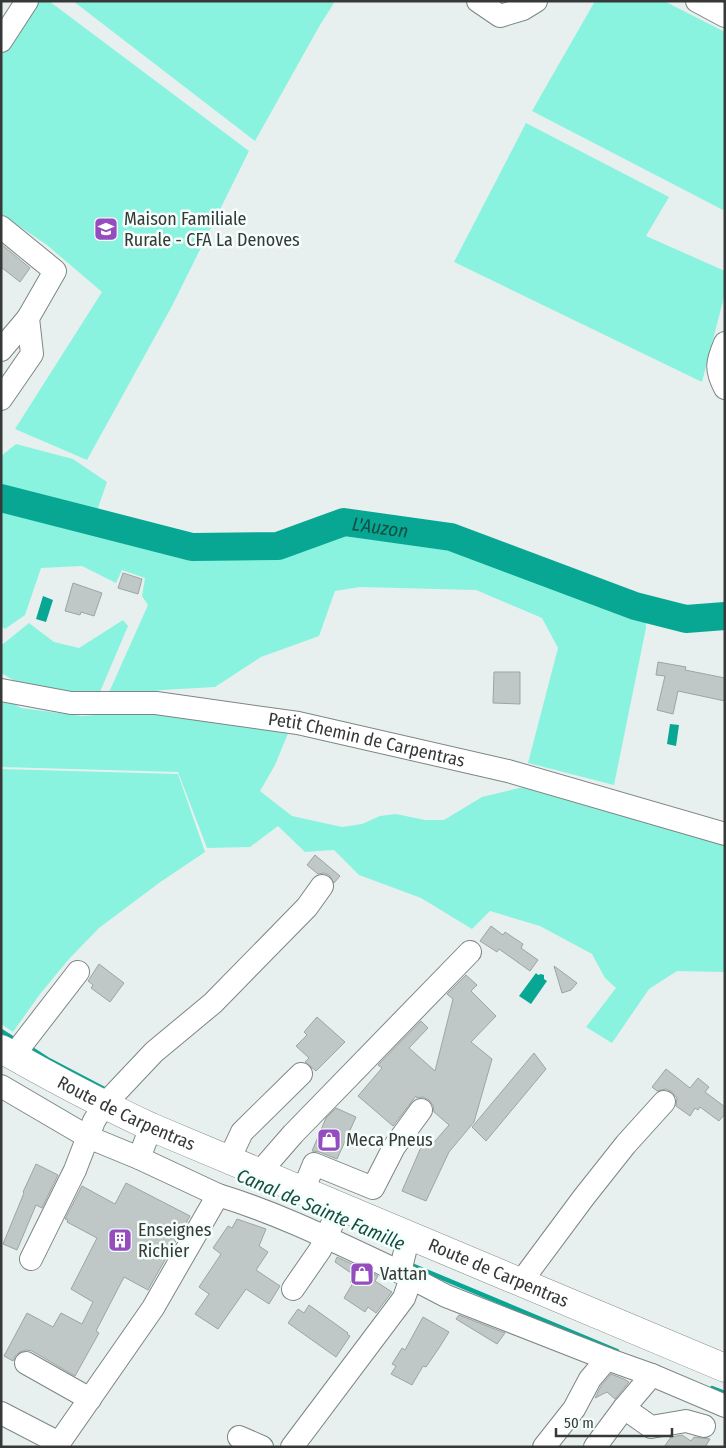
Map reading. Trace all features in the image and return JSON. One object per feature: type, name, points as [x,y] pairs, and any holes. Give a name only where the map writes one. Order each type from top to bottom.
[{"type":"main road","name":"Route de Carpentras","points":[[7,1052],[46,1075],[151,1127],[725,1368]]},
{"type":"street","points":[[1,41],[27,1]]},
{"type":"street","points":[[478,1],[500,16],[523,9],[536,1]]},
{"type":"street","points":[[697,1],[725,16]]},
{"type":"street","points":[[1,227],[55,271],[31,313],[1,350]]},
{"type":"street","points":[[1,399],[32,354],[31,313]]},
{"type":"street","points":[[725,343],[718,360],[719,377],[725,388]]},
{"type":"street","name":"Petit Chemin de Carpentras","points":[[1,690],[71,703],[156,703],[298,723],[508,771],[725,834]]},
{"type":"street","points":[[31,1260],[75,1170],[94,1121],[104,1105],[154,1052],[213,1003],[307,906],[322,886]]},
{"type":"street","points":[[227,988],[271,962],[311,924]]},
{"type":"street","points":[[259,1173],[293,1134],[470,952]]},
{"type":"street","points":[[7,1052],[78,972]]},
{"type":"street","points":[[225,1158],[234,1149],[242,1132],[301,1074]]},
{"type":"street","points":[[1,1086],[88,1136],[218,1196],[249,1205],[326,1238],[406,1275],[446,1296],[607,1359],[652,1374],[725,1406]]},
{"type":"street","points":[[522,1283],[584,1196],[626,1144],[664,1102]]},
{"type":"street","points":[[302,1191],[314,1164],[373,1188],[394,1147],[421,1110]]},
{"type":"street","points":[[139,1158],[151,1127]]},
{"type":"street","points":[[1,1413],[59,1443],[153,1308],[218,1196]]},
{"type":"street","points":[[293,1289],[320,1250],[340,1207]]},
{"type":"street","points":[[292,1447],[404,1298],[409,1235]]},
{"type":"street","points":[[544,1447],[574,1409],[590,1379],[607,1359]]},
{"type":"street","points":[[26,1363],[90,1399]]},
{"type":"street","points":[[595,1447],[652,1374]]},
{"type":"street","points":[[624,1408],[651,1427],[686,1421],[704,1426]]},
{"type":"street","points":[[239,1437],[262,1447]]},
{"type":"shaded area","name":"Maison Familiale Rurale - CFA La Denoves","points":[[33,1],[49,1],[249,151],[172,306],[87,460],[15,429],[102,292],[47,245],[1,214],[1,50]]},
{"type":"shaded area","points":[[73,1],[332,1],[334,3],[255,141]]},
{"type":"shaded area","points":[[595,1],[664,1],[725,32],[725,211],[532,111]]},
{"type":"shaded area","points":[[526,123],[669,197],[646,236],[725,271],[725,293],[702,382],[454,262]]},
{"type":"shaded area","points":[[16,444],[73,459],[107,482],[91,528],[190,556],[279,554],[343,530],[449,546],[635,611],[645,612],[646,628],[614,785],[528,763],[558,648],[542,618],[476,590],[360,587],[335,591],[319,636],[261,657],[215,687],[162,690],[106,699],[148,605],[142,596],[145,578],[122,570],[116,583],[82,566],[41,568],[25,615],[5,629],[1,626],[1,456]]},
{"type":"shaded area","points":[[43,596],[53,600],[46,622],[36,619]]},
{"type":"shaded area","points":[[123,620],[128,626],[97,699],[31,690],[1,673],[1,642],[3,644],[29,623],[54,642],[79,648]]},
{"type":"shaded area","points":[[1,696],[21,708],[82,716],[134,712],[199,713],[289,731],[275,765],[260,791],[292,816],[342,827],[362,824],[380,816],[396,814],[425,820],[444,820],[482,797],[523,787],[725,842],[725,972],[677,971],[649,989],[612,1043],[586,1027],[616,988],[605,978],[592,954],[540,926],[490,911],[472,929],[421,898],[359,875],[334,850],[305,852],[278,826],[250,847],[207,848],[178,772],[1,767]]},
{"type":"shaded area","points":[[670,724],[679,725],[676,746],[667,744]]},
{"type":"shaded area","points":[[1,769],[178,774],[205,852],[159,883],[99,928],[69,959],[40,994],[13,1032],[1,1024]]},
{"type":"shaded area","points":[[536,973],[544,975],[544,979],[547,981],[531,1004],[519,996]]},
{"type":"building","points":[[1,244],[30,268],[20,282],[1,267]]},
{"type":"building","points":[[123,573],[142,579],[138,594],[118,588]]},
{"type":"building","points":[[73,583],[102,593],[94,616],[81,612],[80,615],[65,611]]},
{"type":"building","points":[[658,662],[686,667],[685,670],[725,678],[725,701],[678,691],[673,714],[657,710],[665,676],[656,675]]},
{"type":"building","points":[[494,672],[520,672],[520,704],[493,703]]},
{"type":"building","points":[[315,855],[340,876],[334,883],[329,875],[324,873],[318,874],[307,865]]},
{"type":"building","points":[[491,926],[503,935],[505,932],[523,944],[521,948],[538,960],[530,971],[499,949],[497,952],[480,941]]},
{"type":"building","points":[[99,964],[124,983],[110,1002],[91,988],[93,985],[88,981]]},
{"type":"building","points":[[554,966],[577,983],[571,990],[562,993]]},
{"type":"building","points":[[466,975],[477,985],[471,991],[496,1016],[471,1042],[492,1059],[474,1122],[449,1152],[426,1201],[402,1191],[422,1145],[429,1148],[449,1125],[434,1112],[433,1105],[429,1100],[423,1097],[417,1098],[416,1096],[393,1126],[358,1096],[382,1068],[378,1065],[421,1021],[428,1028],[409,1048],[435,1071],[453,999],[447,994]]},
{"type":"building","points":[[317,1017],[345,1042],[316,1071],[305,1062],[309,1058],[296,1046],[307,1035],[304,1032]]},
{"type":"building","points":[[534,1053],[546,1069],[486,1141],[472,1127]]},
{"type":"building","points":[[666,1069],[690,1088],[698,1078],[709,1087],[705,1092],[725,1107],[725,1114],[719,1121],[700,1107],[698,1110],[695,1108],[690,1116],[676,1106],[677,1098],[672,1092],[666,1089],[657,1091],[652,1087]]},
{"type":"building","points":[[336,1108],[356,1117],[337,1159],[312,1151],[326,1118]]},
{"type":"building","points":[[36,1164],[58,1175],[42,1208],[36,1205],[17,1250],[3,1244]]},
{"type":"building","points":[[126,1183],[190,1216],[148,1290],[124,1277],[96,1331],[99,1333],[75,1376],[32,1351],[20,1352],[13,1361],[4,1356],[27,1313],[53,1327],[61,1313],[82,1324],[93,1302],[71,1289],[97,1238],[67,1222],[68,1220],[65,1219],[82,1186],[115,1204]]},
{"type":"building","points":[[237,1219],[266,1229],[259,1246],[268,1252],[256,1270],[280,1286],[269,1304],[246,1289],[218,1329],[195,1314],[209,1294],[199,1287],[221,1254],[213,1248],[228,1226],[232,1228]]},
{"type":"building","points":[[337,1257],[378,1276],[375,1281],[392,1292],[376,1313],[368,1307],[365,1312],[344,1298],[353,1283],[350,1282],[354,1275],[335,1262]]},
{"type":"building","points":[[309,1305],[350,1336],[336,1357],[288,1323],[298,1309],[304,1313]]},
{"type":"building","points":[[459,1315],[505,1333],[497,1344],[456,1319]]},
{"type":"building","points":[[423,1317],[449,1332],[426,1367],[423,1366],[412,1385],[391,1374],[396,1366],[392,1364],[402,1348],[405,1350]]},
{"type":"building","points":[[611,1374],[629,1382],[615,1399],[607,1392],[595,1398],[601,1386]]},
{"type":"building","points":[[682,1435],[691,1441],[694,1437],[710,1439],[705,1447],[664,1447],[671,1437]]},
{"type":"waterway","name":"L'Auzon","points":[[1,498],[192,547],[278,546],[344,522],[451,537],[635,606],[686,619],[725,616]]},
{"type":"waterway","points":[[1,1031],[12,1038]]},
{"type":"waterway","points":[[30,1048],[108,1091]]},
{"type":"waterway","name":"Canal de Sainte Famille","points":[[409,1264],[617,1351]]},
{"type":"waterway","name":"Canal de Sainte Famille","points":[[712,1388],[725,1393]]},
{"type":"place","name":"Maison Familiale Rurale - CFA La Denoves","points":[[106,229]]},
{"type":"place","name":"Meca Pneus","points":[[329,1140]]},
{"type":"place","name":"Enseignes Richier","points":[[120,1240]]},
{"type":"place","name":"Vattan","points":[[362,1274]]}]
